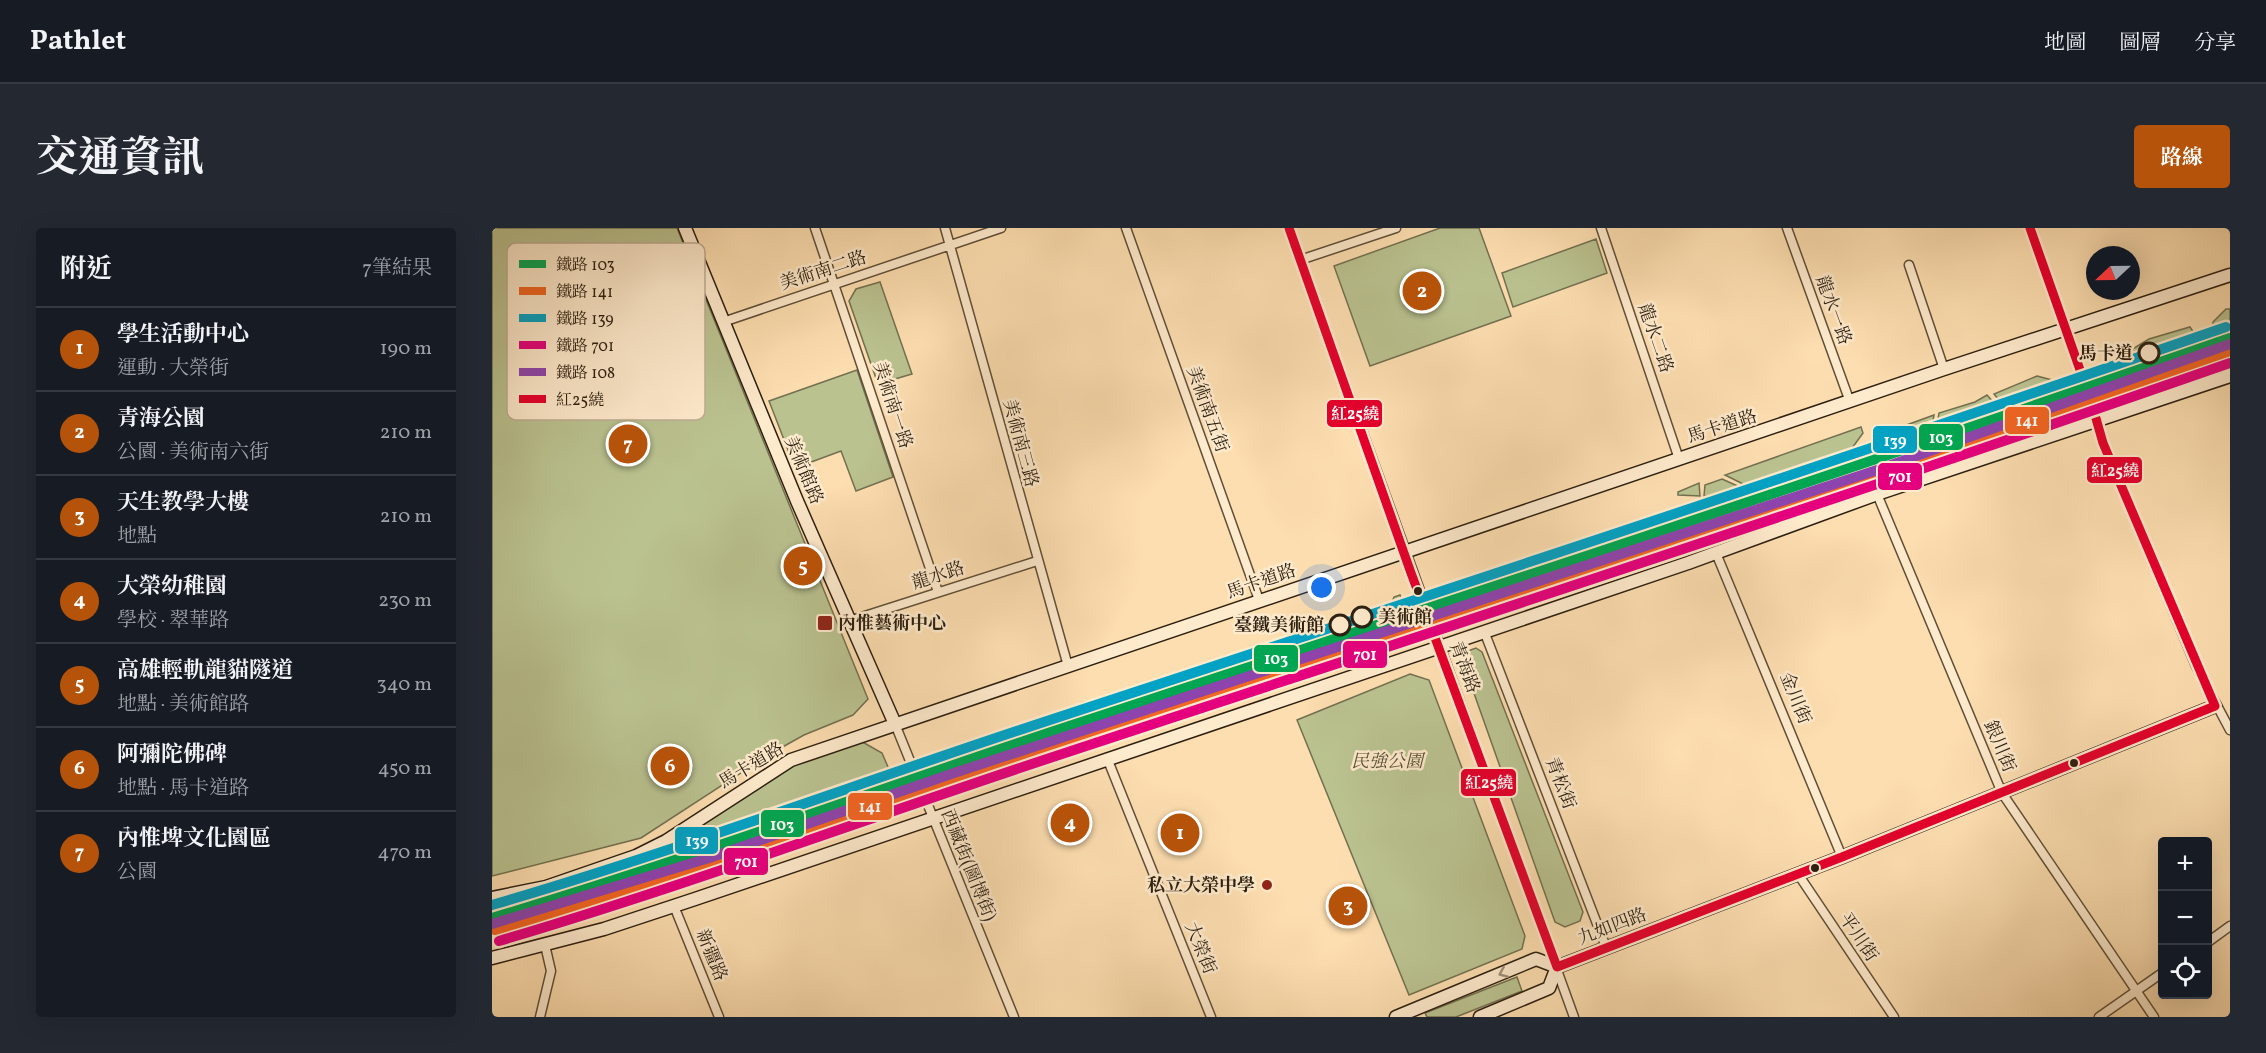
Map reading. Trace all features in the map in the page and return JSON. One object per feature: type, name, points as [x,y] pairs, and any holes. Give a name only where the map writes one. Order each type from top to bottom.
[{"type":"street","name":"美術館路","points":[[685,228],[691,243]]},
{"type":"street","name":"美術南一路","points":[[815,228],[938,592]]},
{"type":"street","name":"美術南三路","points":[[945,228],[1068,666]]},
{"type":"street","name":"美術南二路","points":[[723,322],[1001,228]]},
{"type":"street","name":"美術南五街","points":[[1126,228],[1259,600]]},
{"type":"street","name":"青海路","points":[[1289,228],[1574,1017]]},
{"type":"street","points":[[1300,260],[1396,228]]},
{"type":"street","name":"龍水二路","points":[[1601,228],[1679,459]]},
{"type":"street","name":"龍水一路","points":[[1787,228],[1850,402]]},
{"type":"street","points":[[2030,228],[2066,328],[2103,443],[2168,600],[2216,706],[2230,730]]},
{"type":"street","points":[[1908,265],[1944,369]]},
{"type":"street","points":[[2205,284],[2230,268]]},
{"type":"street","name":"馬卡道路","points":[[492,898],[546,886],[636,856],[666,841],[791,760],[1404,551],[2230,275]]},
{"type":"street","name":"美術館路","points":[[705,277],[849,621],[895,724]]},
{"type":"street","points":[[492,958],[545,945],[674,906],[1716,553],[1877,495],[2230,376]]},
{"type":"street","name":"銀川街","points":[[1877,495],[2002,793],[2154,1017]]},
{"type":"street","name":"金川街","points":[[1716,553],[1842,857]]},
{"type":"street","name":"龍水路","points":[[849,621],[1037,561]]},
{"type":"street","name":"青松街","points":[[1484,631],[1606,947]]},
{"type":"street","name":"九如四路","points":[[1557,967],[1842,857],[2216,706]]},
{"type":"street","name":"西藏街(圖博街)","points":[[895,724],[1014,1017]]},
{"type":"street","name":"大榮街","points":[[1107,758],[1211,1017]]},
{"type":"street","name":"平川街","points":[[1798,874],[1894,1017]]},
{"type":"street","name":"新疆路","points":[[674,906],[719,1017]]},
{"type":"street","points":[[2212,939],[2230,926]]},
{"type":"street","points":[[540,1017],[550,971],[545,945]]},
{"type":"street","points":[[1396,1017],[1419,1012],[1536,959],[1557,967],[1549,988],[1480,1017]]},
{"type":"street","points":[[2099,1017],[2158,977]]},
{"type":"green space","points":[[492,228],[677,228],[683,243],[507,243],[507,420],[705,420],[705,297],[868,699],[853,715],[804,735],[770,754],[641,838],[492,876]]},
{"type":"green space","points":[[1440,228],[1479,228],[1511,316],[1370,366],[1334,266]]},
{"type":"green space","points":[[1596,239],[1607,273],[1513,307],[1502,273]]},
{"type":"green space","points":[[880,282],[912,374],[878,384],[849,301],[856,289]]},
{"type":"green space","points":[[2226,309],[2230,309],[2230,344],[2214,345],[2213,322]]},
{"type":"green space","points":[[2190,327],[2207,353],[2201,356],[2193,338],[2181,343],[2187,360],[2141,376],[2109,373],[2106,365],[2149,339]]},
{"type":"green space","points":[[2190,366],[2191,370],[2129,393],[2114,389],[2111,383],[2115,376],[2141,382]]},
{"type":"green space","points":[[857,370],[893,477],[856,491],[841,451],[795,468],[769,401]]},
{"type":"green space","points":[[2037,376],[2067,384],[2071,394],[2069,400],[2014,418],[1994,394]]},
{"type":"green space","points":[[1987,395],[2003,413],[1980,431],[1933,447],[1939,413],[1975,402]]},
{"type":"green space","points":[[1934,415],[1928,448],[1893,461],[1882,434]]},
{"type":"green space","points":[[1861,427],[1863,433],[1836,470],[1804,472],[1784,488],[1753,489],[1725,475]]},
{"type":"green space","points":[[1722,479],[1749,491],[1744,498],[1704,496],[1705,485]]},
{"type":"green space","points":[[1699,483],[1700,496],[1678,495],[1678,492]]},
{"type":"green space","points":[[1400,595],[1411,624],[1406,625],[1386,616],[1394,597]]},
{"type":"green space","points":[[1476,648],[1482,652],[1583,912],[1580,921],[1565,927],[1555,922],[1464,665],[1462,653]]},
{"type":"green space","name":"民強公園","points":[[1410,674],[1429,680],[1525,936],[1522,949],[1409,995],[1297,720]]},
{"type":"green space","points":[[859,740],[882,753],[906,809],[492,936],[492,901],[644,858],[793,763]]},
{"type":"green space","points":[[1517,977],[1522,991],[1456,1017],[1427,1017],[1425,1013]]},
{"type":"rail line","name":"139","points":[[492,905],[702,838],[980,743],[1492,575],[2226,327]]},
{"type":"rail line","name":"103","points":[[492,918],[702,851],[1051,732],[1641,538],[2230,338]]},
{"type":"rail line","name":"108","points":[[492,924],[709,858],[954,773],[1877,470],[2230,344]]},
{"type":"rail line","name":"141","points":[[495,930],[705,863],[1053,744],[1789,501],[2230,351]]},
{"type":"rail line","name":"701","points":[[499,941],[641,897],[994,777],[1648,561],[2230,363]]},
{"type":"transit line","name":"紅25繞","points":[[1289,228],[1411,573],[1557,967]]},
{"type":"transit line","name":"紅25繞","points":[[2030,228],[2091,401],[2103,443],[2215,706]]},
{"type":"transit line","name":"紅25繞","points":[[1557,967],[1842,857],[2215,706]]},
{"type":"place","name":"青海公園","points":[[1422,291]]},
{"type":"place","name":"馬卡道","points":[[2149,353]]},
{"type":"place","name":"內惟埤文化園區","points":[[628,444]]},
{"type":"place","name":"高雄輕軌龍貓隧道","points":[[803,566]]},
{"type":"place","name":"美術館","points":[[1362,617]]},
{"type":"place","name":"內惟藝術中心","points":[[825,623]]},
{"type":"place","name":"臺鐵美術館","points":[[1340,625]]},
{"type":"place","name":"阿彌陀佛碑","points":[[670,766]]},
{"type":"place","name":"大榮幼稚園","points":[[1070,823]]},
{"type":"place","name":"學生活動中心","points":[[1180,833]]},
{"type":"place","name":"私立大榮中學","points":[[1267,885]]},
{"type":"place","name":"天生教學大樓","points":[[1348,906]]}]
